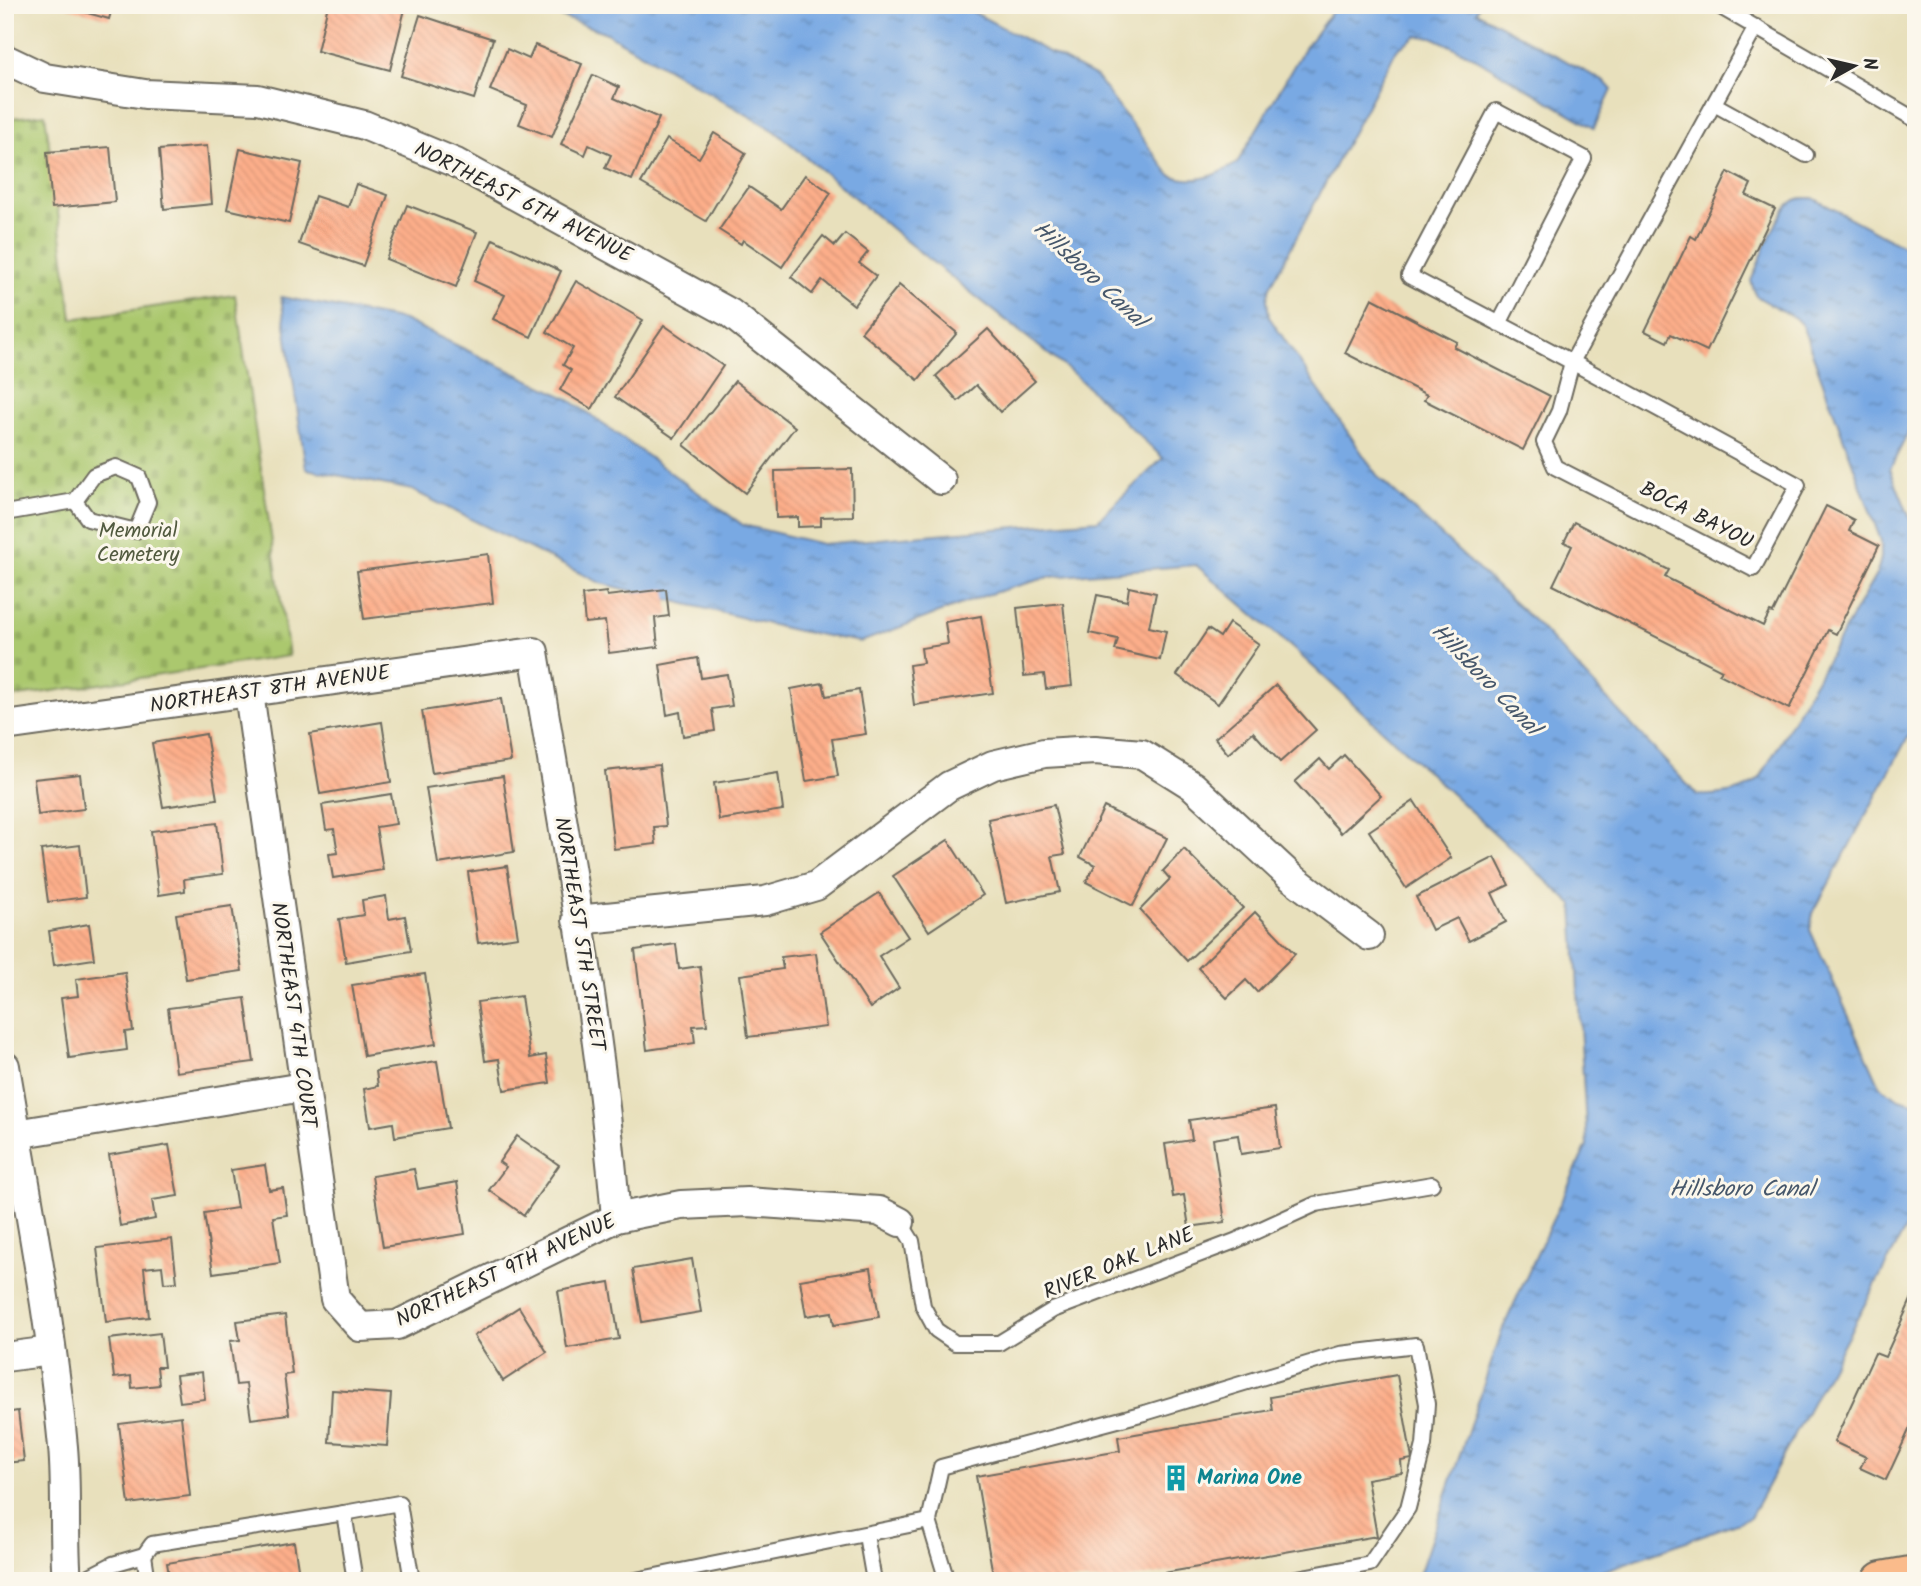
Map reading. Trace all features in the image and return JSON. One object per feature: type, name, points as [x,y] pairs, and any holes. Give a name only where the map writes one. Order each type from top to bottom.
[{"type":"main road","points":[[1882,1581],[1916,1575]]},
{"type":"street","name":"NORTHEAST 6TH AVENUE","points":[[5,59],[45,78],[145,94],[258,99],[364,125],[456,163],[730,313],[941,480]]},
{"type":"street","name":"NORTHEAST 8TH AVENUE","points":[[5,726],[534,652]]},
{"type":"street","name":"NORTHEAST 5TH STREET","points":[[534,652],[610,1145],[616,1218]]},
{"type":"street","name":"NORTHEAST 4TH COURT","points":[[248,693],[335,1299],[360,1326]]},
{"type":"street","points":[[577,920],[765,901],[816,886],[949,786],[993,765],[1044,753],[1095,750],[1142,754],[1193,786],[1291,877],[1369,936]]},
{"type":"street","points":[[5,1066],[51,1351],[63,1450],[67,1581]]},
{"type":"street","points":[[16,1134],[303,1087]]},
{"type":"street","name":"NORTHEAST 9TH AVENUE","points":[[360,1326],[397,1325],[616,1218],[681,1205],[747,1202],[878,1211],[900,1222]]},
{"type":"street","points":[[5,1357],[51,1351]]},
{"type":"lane","points":[[1717,5],[1916,120]]},
{"type":"lane","name":"BOCA BAYOU","points":[[1499,324],[1584,158],[1496,111],[1409,276],[1499,324],[1572,362],[1798,485],[1753,569],[1555,467],[1544,442],[1559,411],[1572,362],[1756,27]]},
{"type":"lane","points":[[1714,104],[1806,155]]},
{"type":"lane","points":[[5,513],[75,501],[94,475],[116,467],[139,477],[148,502],[136,531],[88,519],[75,501]]},
{"type":"lane","name":"RIVER OAK LANE","points":[[900,1222],[912,1241],[923,1306],[936,1330],[955,1343],[999,1343],[1053,1310],[1236,1241],[1317,1204],[1432,1184]]},
{"type":"lane","points":[[947,1581],[929,1521],[941,1467],[1148,1412],[1340,1354],[1416,1345],[1427,1404],[1424,1445],[1408,1508],[1370,1564],[1282,1581]]},
{"type":"lane","points":[[80,1581],[113,1563],[144,1555],[152,1544],[399,1503],[412,1581]]},
{"type":"lane","points":[[344,1513],[355,1581]]},
{"type":"lane","points":[[631,1581],[929,1521]]},
{"type":"lane","points":[[866,1535],[874,1581]]},
{"type":"lane","points":[[144,1555],[148,1581]]},
{"type":"green space","name":"Memorial Cemetery","points":[[45,114],[72,319],[235,295],[289,656],[5,698],[5,119]]},
{"type":"water","name":"Hillsboro Canal","points":[[528,5],[960,5],[1096,77],[1170,175],[1187,179],[1205,178],[1237,163],[1302,52],[1337,5],[1479,5],[1476,12],[1605,82],[1612,90],[1594,128],[1466,53],[1432,37],[1416,36],[1397,49],[1270,287],[1267,299],[1269,317],[1379,478],[1536,623],[1697,795],[1731,792],[1747,787],[1760,778],[1877,573],[1881,558],[1881,541],[1802,325],[1795,318],[1756,296],[1751,281],[1781,216],[1792,202],[1799,199],[1813,198],[1916,253],[1916,417],[1890,469],[1916,533],[1916,722],[1813,913],[1810,930],[1880,1086],[1899,1099],[1916,1104],[1916,1209],[1750,1518],[1587,1577],[1585,1581],[1417,1581],[1503,1328],[1587,1145],[1573,905],[1297,652],[1196,565],[1049,577],[986,595],[861,642],[793,630],[600,583],[412,490],[306,469],[281,297],[404,320],[567,398],[743,525],[822,544],[1098,520],[1163,458],[1075,375],[906,241],[775,131],[604,32]]},
{"type":"building","points":[[59,5],[113,5],[109,19]]},
{"type":"building","points":[[328,5],[406,5],[390,70],[317,51]]},
{"type":"building","points":[[420,15],[493,39],[474,99],[401,76]]},
{"type":"building","points":[[535,45],[582,64],[552,137],[519,124],[527,105],[490,90],[507,49],[529,59]]},
{"type":"building","points":[[593,75],[619,87],[614,98],[659,118],[632,180],[605,168],[611,155],[589,145],[585,155],[561,144]]},
{"type":"building","points":[[714,133],[746,153],[706,221],[641,183],[667,139],[699,158]]},
{"type":"building","points":[[207,146],[212,204],[164,209],[159,150]]},
{"type":"building","points":[[110,147],[115,202],[52,208],[47,152]]},
{"type":"building","points":[[240,149],[302,163],[289,223],[227,209]]},
{"type":"building","points":[[1728,172],[1751,184],[1746,195],[1775,209],[1707,351],[1671,334],[1667,342],[1645,331],[1691,236],[1696,239]]},
{"type":"building","points":[[805,175],[831,193],[782,267],[743,240],[741,244],[719,230],[749,187],[781,209]]},
{"type":"building","points":[[356,184],[388,195],[363,266],[299,244],[315,196],[348,207]]},
{"type":"building","points":[[407,205],[477,232],[456,287],[386,259]]},
{"type":"building","points":[[845,234],[868,252],[859,263],[876,276],[854,305],[822,280],[812,294],[791,277],[823,236],[835,246]]},
{"type":"building","points":[[493,239],[561,271],[531,337],[493,319],[505,295],[474,281]]},
{"type":"building","points":[[576,281],[643,320],[592,409],[560,390],[571,370],[563,365],[573,348],[547,332]]},
{"type":"building","points":[[899,285],[957,333],[918,380],[861,332]]},
{"type":"building","points":[[1372,298],[1457,342],[1454,347],[1550,396],[1523,450],[1424,400],[1427,395],[1345,353]]},
{"type":"building","points":[[664,325],[723,366],[674,438],[615,397]]},
{"type":"building","points":[[988,329],[1035,381],[1000,412],[976,385],[958,401],[936,376]]},
{"type":"building","points":[[735,381],[795,427],[745,493],[684,445]]},
{"type":"building","points":[[852,469],[853,516],[821,517],[821,526],[798,527],[798,517],[776,518],[775,471]]},
{"type":"building","points":[[1826,506],[1854,520],[1849,531],[1879,546],[1836,634],[1828,630],[1789,709],[1719,674],[1722,670],[1553,585],[1572,546],[1564,542],[1574,522],[1669,570],[1665,577],[1763,626],[1770,612],[1773,613]]},
{"type":"building","points":[[488,554],[493,603],[364,619],[357,571]]},
{"type":"building","points":[[1129,587],[1156,593],[1149,627],[1166,631],[1160,660],[1115,650],[1118,639],[1089,633],[1097,595],[1127,601]]},
{"type":"building","points":[[666,589],[669,616],[655,618],[658,647],[609,653],[605,621],[585,623],[582,595],[606,592],[607,596]]},
{"type":"building","points":[[1063,603],[1072,686],[1046,689],[1044,674],[1024,676],[1017,608]]},
{"type":"building","points":[[981,616],[993,693],[914,705],[909,665],[923,663],[921,648],[948,644],[945,622]]},
{"type":"building","points":[[1229,623],[1259,644],[1218,704],[1177,675],[1208,629],[1220,637]]},
{"type":"building","points":[[698,658],[701,678],[727,674],[732,706],[712,709],[715,731],[683,736],[680,712],[667,715],[660,665]]},
{"type":"building","points":[[823,683],[826,696],[859,690],[866,734],[832,739],[838,776],[806,781],[791,689]]},
{"type":"building","points":[[1276,685],[1316,730],[1280,762],[1253,732],[1228,754],[1215,738]]},
{"type":"building","points":[[501,699],[511,761],[432,773],[422,711]]},
{"type":"building","points":[[382,722],[391,782],[320,794],[310,734]]},
{"type":"building","points":[[206,734],[217,799],[163,807],[152,743]]},
{"type":"building","points":[[1344,755],[1381,796],[1341,833],[1295,782],[1320,759],[1329,769]]},
{"type":"building","points":[[659,765],[666,826],[654,827],[656,844],[614,849],[605,771]]},
{"type":"building","points":[[778,773],[783,810],[719,820],[714,783]]},
{"type":"building","points":[[80,774],[84,809],[38,815],[34,779]]},
{"type":"building","points":[[503,776],[514,852],[438,864],[426,788]]},
{"type":"building","points":[[391,794],[396,824],[376,827],[383,870],[333,878],[329,854],[338,853],[334,829],[326,830],[322,805]]},
{"type":"building","points":[[1414,801],[1451,858],[1406,888],[1369,831]]},
{"type":"building","points":[[1054,805],[1065,854],[1052,856],[1060,892],[1006,903],[988,819]]},
{"type":"building","points":[[1104,807],[1167,838],[1133,906],[1086,882],[1095,865],[1080,857]]},
{"type":"building","points":[[217,823],[223,874],[184,879],[185,891],[159,895],[151,831]]},
{"type":"building","points":[[948,840],[983,895],[929,931],[893,876]]},
{"type":"building","points":[[80,845],[86,897],[48,902],[41,850]]},
{"type":"building","points":[[1184,849],[1243,908],[1187,961],[1140,910],[1170,879],[1163,871]]},
{"type":"building","points":[[1495,857],[1509,885],[1492,893],[1506,922],[1469,941],[1457,918],[1432,930],[1416,897]]},
{"type":"building","points":[[507,866],[518,937],[478,943],[468,872]]},
{"type":"building","points":[[879,893],[908,937],[879,956],[899,988],[870,1008],[820,932]]},
{"type":"building","points":[[386,896],[389,919],[405,916],[411,951],[346,962],[339,919],[364,915],[362,900]]},
{"type":"building","points":[[232,906],[242,971],[186,979],[176,914]]},
{"type":"building","points":[[1255,912],[1295,954],[1257,992],[1246,980],[1227,998],[1198,968]]},
{"type":"building","points":[[89,924],[94,959],[54,965],[49,931]]},
{"type":"building","points":[[676,944],[679,969],[700,966],[707,1025],[693,1026],[695,1043],[647,1050],[635,950]]},
{"type":"building","points":[[816,953],[826,1027],[748,1037],[740,975],[783,969],[781,957]]},
{"type":"building","points":[[125,972],[133,1031],[125,1032],[127,1050],[69,1058],[61,998],[78,996],[76,979]]},
{"type":"building","points":[[425,974],[436,1044],[364,1056],[352,985]]},
{"type":"building","points":[[521,996],[530,1058],[546,1055],[550,1083],[504,1090],[499,1059],[485,1061],[477,1002]]},
{"type":"building","points":[[245,998],[254,1062],[176,1072],[168,1008]]},
{"type":"building","points":[[437,1061],[448,1128],[395,1137],[393,1123],[370,1127],[364,1089],[378,1086],[376,1071]]},
{"type":"building","points":[[1275,1108],[1280,1148],[1241,1154],[1238,1135],[1213,1139],[1225,1222],[1189,1227],[1184,1195],[1173,1197],[1165,1144],[1192,1140],[1189,1120]]},
{"type":"building","points":[[517,1136],[559,1165],[524,1215],[489,1190],[506,1167],[499,1162]]},
{"type":"building","points":[[169,1145],[178,1196],[152,1200],[155,1219],[120,1226],[109,1155]]},
{"type":"building","points":[[265,1165],[269,1190],[283,1188],[287,1215],[273,1217],[280,1263],[213,1273],[204,1213],[237,1208],[231,1170]]},
{"type":"building","points":[[414,1169],[418,1189],[457,1182],[465,1234],[383,1247],[372,1176]]},
{"type":"building","points":[[172,1239],[177,1282],[164,1283],[162,1266],[144,1268],[149,1317],[106,1322],[97,1248]]},
{"type":"building","points":[[692,1259],[701,1312],[642,1322],[633,1269]]},
{"type":"building","points":[[871,1268],[879,1317],[834,1325],[832,1312],[806,1316],[800,1280]]},
{"type":"building","points":[[610,1282],[619,1339],[567,1348],[558,1291]]},
{"type":"building","points":[[1916,1289],[1916,1415],[1886,1480],[1860,1468],[1866,1457],[1834,1442],[1875,1353],[1885,1357]]},
{"type":"building","points":[[519,1307],[547,1352],[503,1381],[474,1336]]},
{"type":"building","points":[[285,1315],[292,1374],[284,1375],[289,1414],[251,1419],[246,1384],[236,1385],[230,1341],[240,1340],[237,1321]]},
{"type":"building","points":[[160,1333],[164,1367],[157,1367],[159,1385],[132,1388],[131,1376],[114,1378],[109,1339]]},
{"type":"building","points":[[202,1372],[205,1399],[180,1402],[176,1375]]},
{"type":"building","name":"Marina One","points":[[1397,1375],[1412,1459],[1401,1461],[1402,1473],[1367,1479],[1377,1536],[1118,1581],[994,1581],[976,1476],[1120,1451],[1118,1437],[1272,1410],[1270,1397]]},
{"type":"building","points":[[332,1390],[391,1394],[387,1446],[329,1442]]},
{"type":"building","points":[[18,1411],[24,1461],[5,1463],[5,1413]]},
{"type":"building","points":[[181,1416],[190,1496],[129,1504],[119,1424]]},
{"type":"building","points":[[294,1542],[300,1581],[170,1581],[167,1563]]},
{"type":"place","name":"Marina One","points":[[1176,1478]]}]
